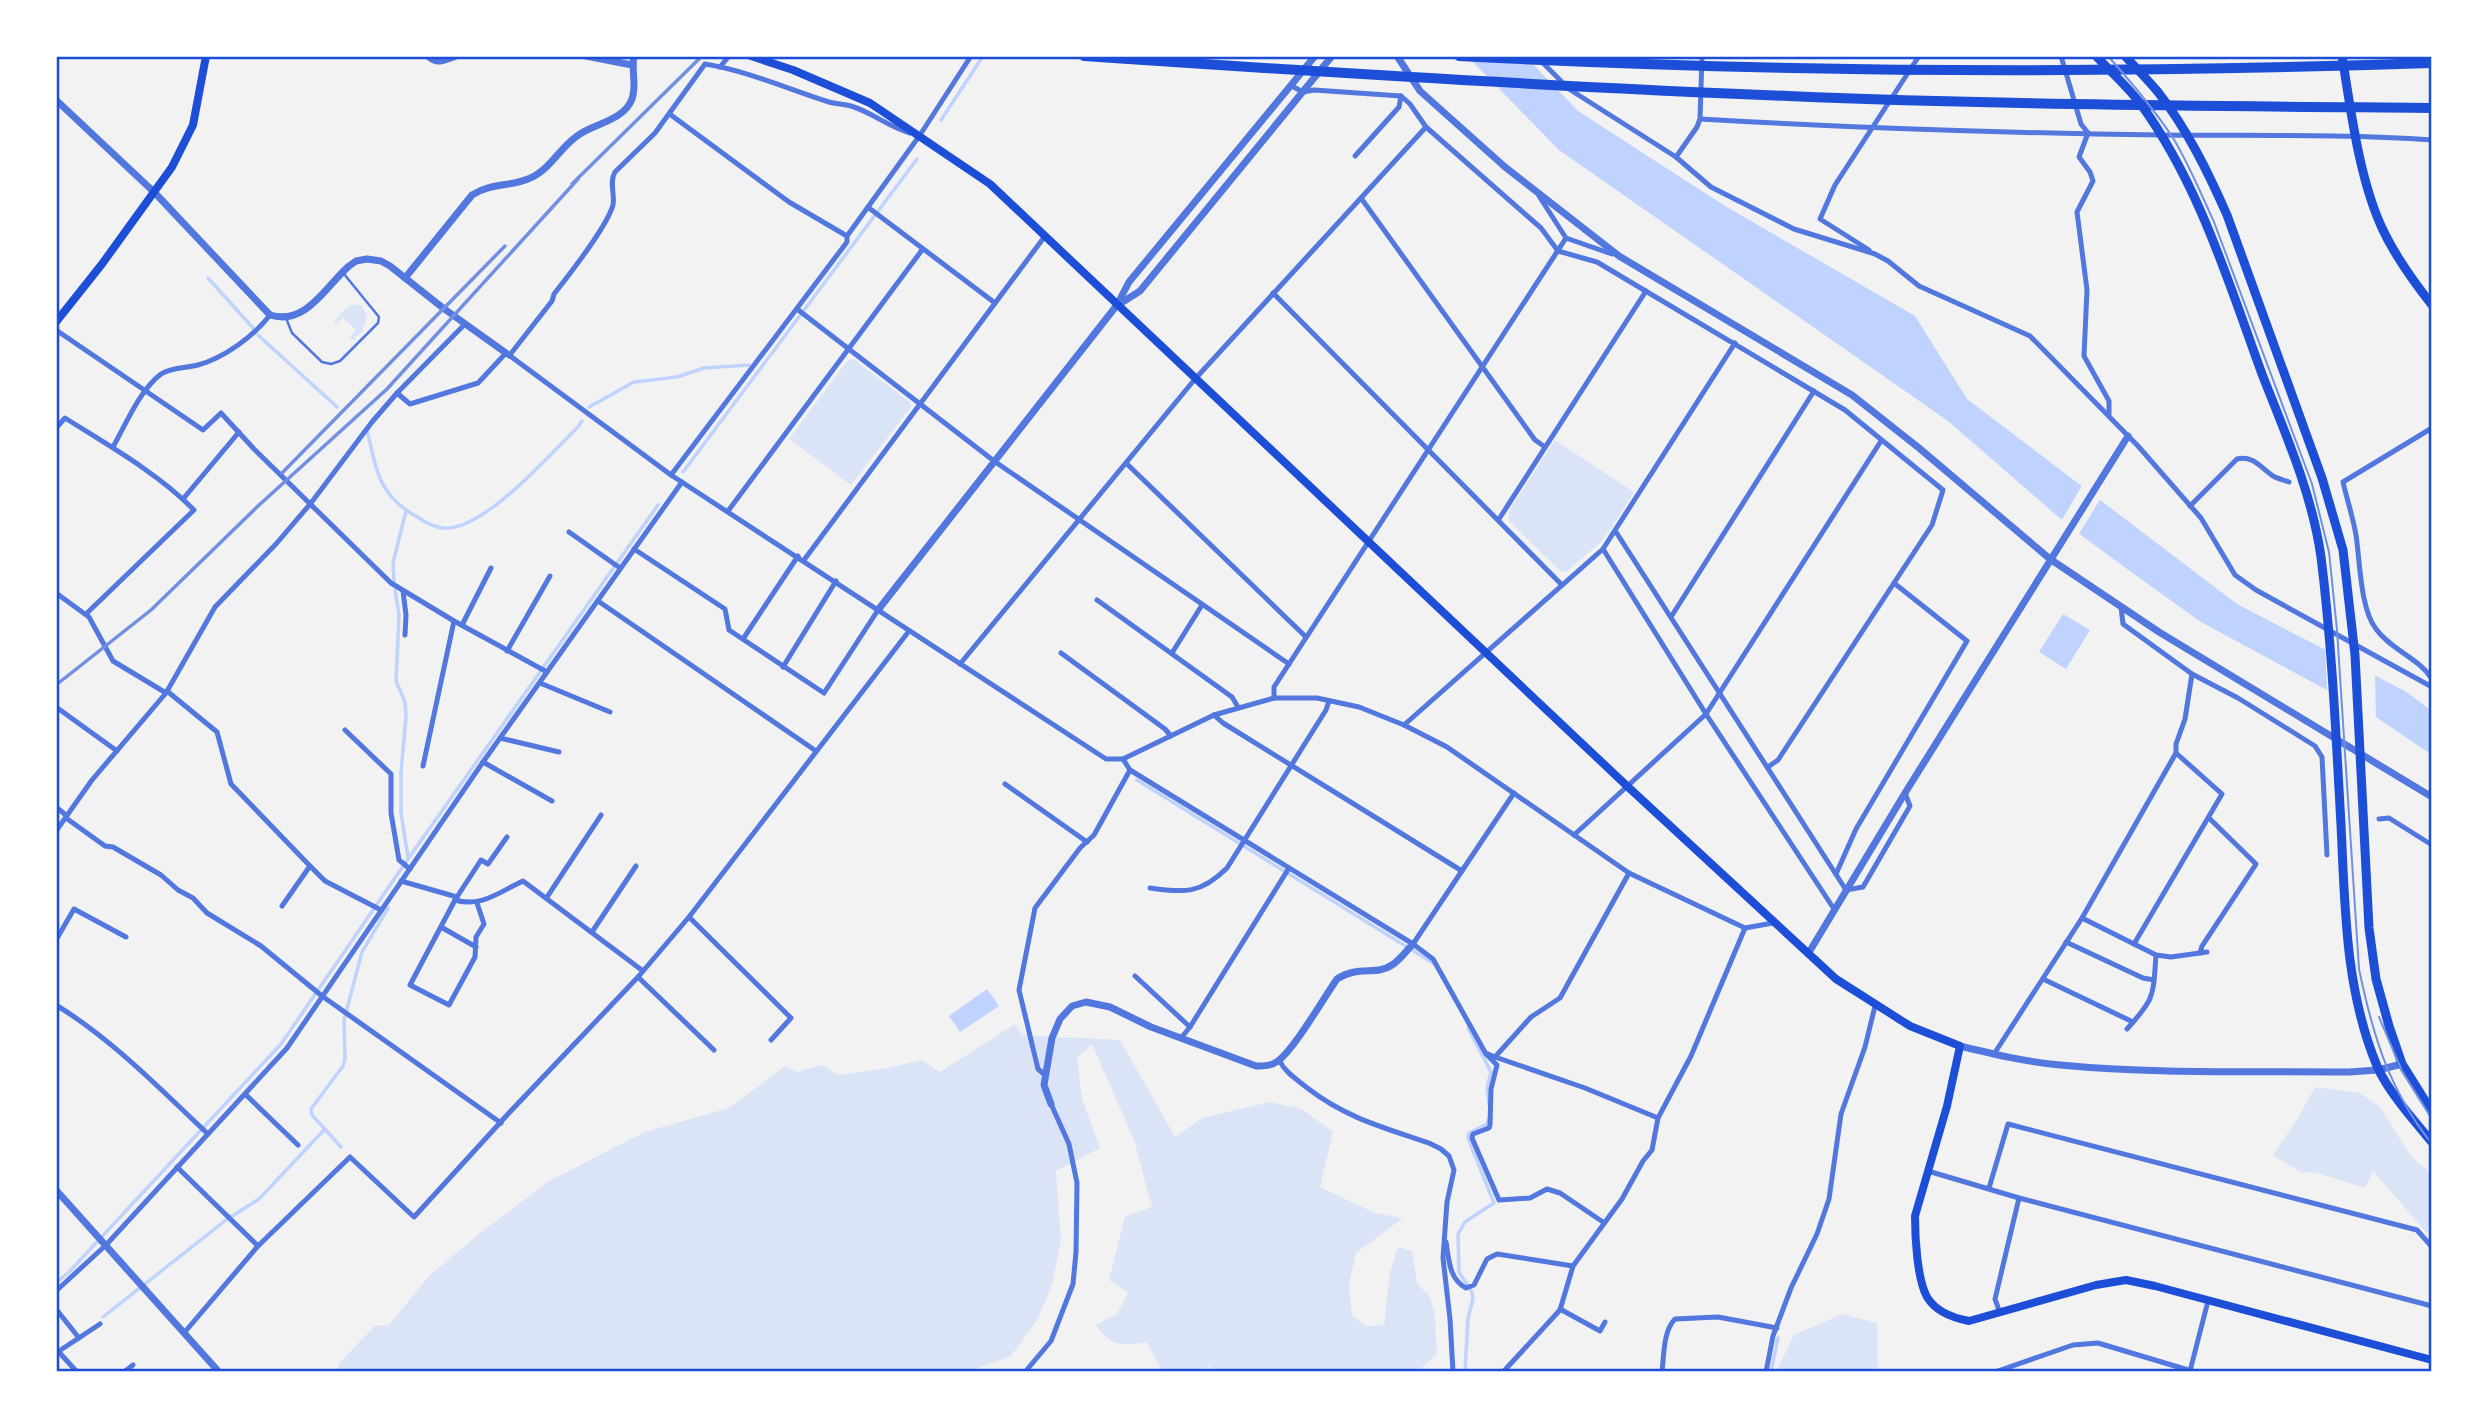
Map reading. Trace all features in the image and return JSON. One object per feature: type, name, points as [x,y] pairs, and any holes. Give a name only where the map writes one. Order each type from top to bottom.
[{"type":"highway","points":[[1084,56],[1361,75],[1802,97],[2046,104],[2432,108]]},
{"type":"highway","points":[[1459,56],[1762,68],[2045,72],[2266,69],[2432,63]]},
{"type":"main road","points":[[56,322],[172,167],[193,124],[206,56]]},
{"type":"main road","points":[[751,56],[793,69],[870,103],[990,184],[1627,786],[1836,979],[1910,1026],[1960,1046],[1947,1107],[1915,1216],[1917,1245],[1927,1297],[1940,1311],[1953,1318],[1969,1321],[2096,1285],[2126,1280],[2432,1360]]},
{"type":"main road","points":[[2096,56],[2138,100],[2190,186],[2304,482],[2320,553],[2328,628],[2350,966],[2378,1070],[2432,1142]]},
{"type":"main road","points":[[2125,56],[2158,93],[2187,135],[2209,174],[2227,215],[2322,478],[2343,550],[2355,655],[2369,928],[2376,979],[2402,1064],[2432,1112]]},
{"type":"main road","points":[[2342,56],[2355,135],[2381,227],[2400,261],[2432,304]]},
{"type":"street","points":[[428,56],[441,62],[456,56]]},
{"type":"street","points":[[586,56],[632,65]]},
{"type":"street","points":[[405,278],[472,195],[487,187],[525,180],[542,172],[579,134],[605,124],[622,112],[632,100],[634,56]]},
{"type":"street","points":[[671,475],[846,242],[847,236],[920,135],[971,56]]},
{"type":"street","points":[[634,549],[724,609],[729,630],[824,693],[878,610],[1117,305],[1129,282],[1315,56]]},
{"type":"street","points":[[1117,305],[1140,291],[1332,56]]},
{"type":"street","points":[[1397,56],[1420,90],[1537,192],[1619,256],[1852,395],[2052,556],[2121,607],[2360,749],[2432,797]]},
{"type":"street","points":[[1536,56],[1569,89],[1676,157],[1711,187],[1794,229],[1874,254]]},
{"type":"street","points":[[1676,157],[1700,119],[1702,56]]},
{"type":"street","points":[[1919,56],[1835,185],[1820,219],[1888,261],[1919,286],[2030,336],[2109,415],[2201,518],[2235,575],[2256,590],[2432,687]]},
{"type":"street","points":[[2061,56],[2081,124],[2088,134]]},
{"type":"street","points":[[720,67],[727,58]]},
{"type":"street","points":[[397,393],[410,404],[471,387],[485,378],[552,301],[554,294],[589,247],[612,208],[612,177],[615,172],[671,115],[705,64],[790,87],[832,103],[851,106],[895,129],[920,135]]},
{"type":"street","points":[[1290,85],[1303,92],[1314,90],[1401,96],[1426,127],[1541,228],[1558,251],[1597,262],[1845,410],[1943,490],[1932,526],[1778,760],[1768,767]]},
{"type":"street","points":[[1355,156],[1399,107],[1401,96]]},
{"type":"street","points":[[56,100],[155,193],[270,315],[286,318],[307,309],[356,261],[381,261],[671,475],[1106,759],[1123,759],[1214,715],[1274,698],[1297,697],[1359,708],[1447,747],[1629,873],[1745,928],[1773,923]]},
{"type":"street","points":[[671,115],[789,202],[847,236]]},
{"type":"street","points":[[1700,119],[1871,129],[2161,135],[2355,135],[2432,140]]},
{"type":"street","points":[[960,664],[1195,379],[1426,127]]},
{"type":"street","points":[[2088,134],[2079,157],[2093,181],[2077,212],[2087,290],[2084,356],[2109,401],[2109,415]]},
{"type":"street","points":[[1537,192],[1566,238],[1619,256]]},
{"type":"street","points":[[1361,198],[1535,440],[1545,447]]},
{"type":"street","points":[[869,208],[995,303]]},
{"type":"street","points":[[743,639],[801,558],[1045,236]]},
{"type":"street","points":[[1274,698],[1274,687],[1566,238]]},
{"type":"street","points":[[728,511],[922,250]]},
{"type":"street","points":[[1499,520],[1646,291]]},
{"type":"street","points":[[1273,293],[1562,585]]},
{"type":"street","points":[[797,309],[994,461],[1289,664]]},
{"type":"street","points":[[113,447],[146,390],[162,373],[200,365],[228,350],[259,328],[270,315]]},
{"type":"street","points":[[56,831],[92,780],[166,692],[215,607],[311,503],[397,393],[465,324]]},
{"type":"street","points":[[56,330],[203,429],[221,413],[391,583],[547,672]]},
{"type":"street","points":[[1404,726],[1603,549],[1735,343]]},
{"type":"street","points":[[1671,617],[1814,391]]},
{"type":"street","points":[[56,428],[65,418],[113,447],[194,510],[86,614]]},
{"type":"street","points":[[2432,428],[2341,482],[2355,532],[2366,604],[2374,627],[2389,643],[2427,671],[2432,679]]},
{"type":"street","points":[[183,499],[239,432]]},
{"type":"street","points":[[1808,954],[2128,436]]},
{"type":"street","points":[[1574,835],[1706,714],[1881,441]]},
{"type":"street","points":[[2190,506],[2237,459],[2246,457],[2275,478],[2289,482]]},
{"type":"street","points":[[1126,463],[1306,637]]},
{"type":"street","points":[[56,1291],[106,1245],[287,1048],[483,762],[682,482]]},
{"type":"street","points":[[569,532],[621,568]]},
{"type":"street","points":[[1616,532],[1846,890]]},
{"type":"street","points":[[1603,549],[1706,714],[1835,909]]},
{"type":"street","points":[[462,625],[491,568]]},
{"type":"street","points":[[506,651],[550,576]]},
{"type":"street","points":[[783,667],[836,581]]},
{"type":"street","points":[[1836,874],[1857,829],[1967,641],[1894,583]]},
{"type":"street","points":[[404,591],[405,635]]},
{"type":"street","points":[[56,593],[86,614],[113,661],[166,692],[218,732],[231,784],[325,881],[381,911]]},
{"type":"street","points":[[1097,600],[1232,697],[1238,708]]},
{"type":"street","points":[[598,601],[816,751]]},
{"type":"street","points":[[1171,653],[1202,605]]},
{"type":"street","points":[[2121,607],[2123,624],[2192,674],[2238,698],[2315,746],[2322,757],[2327,855]]},
{"type":"street","points":[[423,766],[454,621]]},
{"type":"street","points":[[184,1334],[258,1246],[350,1157],[414,1217],[641,974],[689,917],[909,631]]},
{"type":"street","points":[[1061,653],[1171,736]]},
{"type":"street","points":[[1994,1054],[2082,918],[2176,752],[2176,744],[2185,719],[2192,674]]},
{"type":"street","points":[[540,683],[610,712]]},
{"type":"street","points":[[1150,888],[1179,893],[1191,892],[1219,876],[1227,868],[1326,710],[1329,701]]},
{"type":"street","points":[[56,707],[117,751]]},
{"type":"street","points":[[1214,715],[1291,766],[1462,871]]},
{"type":"street","points":[[345,730],[391,775],[391,813],[399,860],[410,869]]},
{"type":"street","points":[[500,738],[559,751]]},
{"type":"street","points":[[2134,944],[2222,794],[2176,752]]},
{"type":"street","points":[[1123,759],[1130,770],[1413,944],[1433,959],[1486,1054],[1497,1065],[1491,1089],[1489,1128],[1473,1134],[1472,1138],[1499,1200],[1530,1198],[1547,1189],[1560,1193],[1603,1222]]},
{"type":"street","points":[[483,762],[552,801]]},
{"type":"street","points":[[1045,1074],[1038,1069],[1019,990],[1035,908],[1094,835],[1130,770]]},
{"type":"street","points":[[1005,784],[1087,842]]},
{"type":"street","points":[[1025,1372],[1051,1342],[1073,1284],[1077,1183],[1069,1144],[1044,1085],[1052,1038],[1060,1019],[1072,1006],[1086,1002],[1110,1007],[1151,1027],[1256,1066],[1269,1066],[1290,1048],[1337,979],[1348,972],[1379,970],[1392,965],[1413,944],[1514,793]]},
{"type":"street","points":[[1846,890],[1863,887],[1910,806],[1905,793]]},
{"type":"street","points":[[56,807],[105,845],[161,875],[207,913],[270,952],[322,996],[500,1123]]},
{"type":"street","points":[[547,897],[601,815]]},
{"type":"street","points":[[2082,918],[2156,956],[2171,957],[2204,952],[2202,946],[2256,864],[2208,818]]},
{"type":"street","points":[[2379,819],[2389,818],[2432,845]]},
{"type":"street","points":[[477,903],[484,924],[476,937],[475,957],[449,1005],[410,985],[456,898],[481,860],[488,864],[507,837]]},
{"type":"street","points":[[282,906],[310,866]]},
{"type":"street","points":[[592,932],[636,866]]},
{"type":"street","points":[[1181,1038],[1289,867]]},
{"type":"street","points":[[1495,1056],[1531,1017],[1560,998],[1629,873]]},
{"type":"street","points":[[401,881],[468,904],[477,903],[523,881],[592,932],[641,974],[714,1050]]},
{"type":"street","points":[[56,940],[74,909],[126,937]]},
{"type":"street","points":[[689,917],[791,1018],[771,1040]]},
{"type":"street","points":[[441,927],[476,947]]},
{"type":"street","points":[[1503,1372],[1560,1308],[1573,1266],[1622,1199],[1652,1150],[1658,1118],[1690,1056],[1745,928]]},
{"type":"street","points":[[2066,942],[2143,978],[2154,980]]},
{"type":"street","points":[[2127,1029],[2149,1005],[2156,956]]},
{"type":"street","points":[[1135,976],[1190,1027]]},
{"type":"street","points":[[2043,979],[2133,1023]]},
{"type":"street","points":[[56,1005],[86,1023],[132,1061],[208,1134]]},
{"type":"street","points":[[1766,1372],[1791,1288],[1817,1234],[1829,1199],[1841,1114],[1865,1047],[1875,1006]]},
{"type":"street","points":[[1960,1046],[2060,1065],[2127,1068],[2349,1072],[2378,1070],[2402,1064]]},
{"type":"street","points":[[1486,1054],[1584,1088],[1658,1118]]},
{"type":"street","points":[[1279,1060],[1284,1069],[1337,1109],[1435,1146],[1449,1156],[1454,1170],[1447,1202],[1443,1258],[1453,1372]]},
{"type":"street","points":[[245,1094],[298,1145]]},
{"type":"street","points":[[1989,1188],[2008,1124],[2417,1230],[2432,1247]]},
{"type":"street","points":[[177,1167],[258,1246]]},
{"type":"street","points":[[1928,1171],[2018,1198],[2432,1306]]},
{"type":"street","points":[[56,1190],[219,1372]]},
{"type":"street","points":[[2000,1313],[1996,1299],[2018,1198]]},
{"type":"street","points":[[1444,1230],[1451,1272],[1457,1284],[1465,1288],[1474,1285],[1487,1259],[1497,1254],[1573,1266]]},
{"type":"street","points":[[1996,1372],[2073,1345],[2098,1343],[2193,1371],[2208,1301]]},
{"type":"street","points":[[1560,1308],[1600,1331],[1605,1322]]},
{"type":"street","points":[[56,1309],[79,1338]]},
{"type":"street","points":[[1662,1372],[1671,1323],[1675,1319],[1717,1317],[1777,1328]]},
{"type":"street","points":[[77,1372],[57,1352],[100,1324]]},
{"type":"street","points":[[2022,1363],[2025,1372]]},
{"type":"street","points":[[124,1372],[132,1365]]},
{"type":"lane","points":[[286,318],[292,333],[322,362],[331,364],[340,361],[378,323],[379,317],[342,272]]},
{"type":"shaded area","points":[[353,304],[362,306],[367,316],[362,332],[353,340],[349,338],[356,330],[343,318],[336,324],[334,322]]},
{"type":"shaded area","points":[[853,359],[910,402],[911,407],[851,485],[789,439],[848,360]]},
{"type":"shaded area","points":[[1555,440],[1634,492],[1600,543],[1566,572],[1560,571],[1509,521],[1509,511]]},
{"type":"shaded area","points":[[1015,1024],[1022,1035],[1120,1040],[1175,1137],[1202,1118],[1270,1102],[1302,1109],[1333,1132],[1320,1187],[1375,1213],[1403,1218],[1356,1253],[1349,1285],[1352,1316],[1367,1327],[1384,1324],[1390,1272],[1398,1247],[1412,1251],[1417,1283],[1430,1297],[1435,1316],[1437,1354],[1417,1372],[1214,1372],[1209,1366],[1199,1372],[1163,1372],[1146,1342],[1124,1344],[1106,1337],[1096,1325],[1117,1314],[1128,1293],[1109,1280],[1125,1216],[1152,1207],[1134,1140],[1092,1044],[1077,1058],[1082,1099],[1100,1148],[1056,1171],[1061,1241],[1052,1284],[1038,1319],[1011,1356],[967,1372],[335,1372],[341,1361],[375,1326],[389,1325],[429,1276],[549,1181],[645,1132],[729,1108],[785,1066],[797,1072],[822,1065],[838,1075],[921,1060],[940,1072]]},
{"type":"shaded area","points":[[2315,1087],[2360,1093],[2380,1107],[2410,1155],[2432,1175],[2432,1239],[2373,1171],[2365,1188],[2317,1173],[2300,1172],[2273,1155]]},
{"type":"shaded area","points":[[1842,1314],[1877,1323],[1878,1372],[1776,1372],[1794,1335]]},
{"type":"water","points":[[1467,56],[1525,56],[1578,111],[1725,206],[1915,316],[1967,399],[2237,604],[2405,691],[2432,711],[2432,755],[2373,715],[2201,622],[2127,569],[2070,527],[1948,421],[1559,150]]},
{"type":"water","points":[[2063,614],[2090,630],[2066,669],[2039,652]]},
{"type":"water","points":[[987,989],[999,1006],[960,1032],[949,1016]]},
{"type":"pier","points":[[2083,484],[2101,498],[2077,537],[2060,523]]},
{"type":"pier","points":[[2325,645],[2375,671],[2376,720],[2327,694]]},
{"type":"waterway","points":[[941,120],[983,56]]},
{"type":"waterway","points":[[683,472],[917,159]]},
{"type":"waterway","points":[[208,278],[253,328]]},
{"type":"waterway","points":[[258,335],[337,407]]},
{"type":"waterway","points":[[589,407],[634,382],[677,377],[704,368],[749,365]]},
{"type":"waterway","points":[[367,430],[377,470],[387,491],[405,510],[443,528],[459,526],[496,505],[534,471],[582,421]]},
{"type":"waterway","points":[[56,1283],[281,1044],[658,505]]},
{"type":"waterway","points":[[394,582],[393,563],[406,511]]},
{"type":"waterway","points":[[395,590],[399,615],[396,681],[405,702],[406,717],[401,772],[401,813],[408,857]]},
{"type":"waterway","points":[[1137,780],[1433,963]]},
{"type":"waterway","points":[[341,1147],[312,1115],[311,1109],[343,1066],[344,1020],[362,952],[388,908]]},
{"type":"waterway","points":[[1468,1028],[1491,1072],[1487,1088],[1489,1105]]},
{"type":"waterway","points":[[1465,1372],[1468,1318],[1473,1299],[1472,1292],[1459,1272],[1458,1234],[1465,1222],[1494,1203],[1468,1138],[1469,1133],[1487,1124],[1488,1120]]},
{"type":"waterway","points":[[103,1317],[226,1220],[259,1199],[324,1130]]},
{"type":"waterway","points":[[1771,1372],[1778,1338]]},
{"type":"tram line","points":[[2108,56],[2158,117],[2190,169],[2214,222],[2312,484],[2329,552],[2337,630],[2359,969],[2377,1040],[2394,1083],[2417,1124],[2432,1144]]},
{"type":"tram line","points":[[2379,1017],[2402,1071],[2432,1119]]},
{"type":"railway","points":[[572,184],[702,56]]},
{"type":"railway","points":[[56,685],[151,610],[258,506],[387,389],[578,179]]},
{"type":"railway","points":[[282,473],[505,246]]}]
